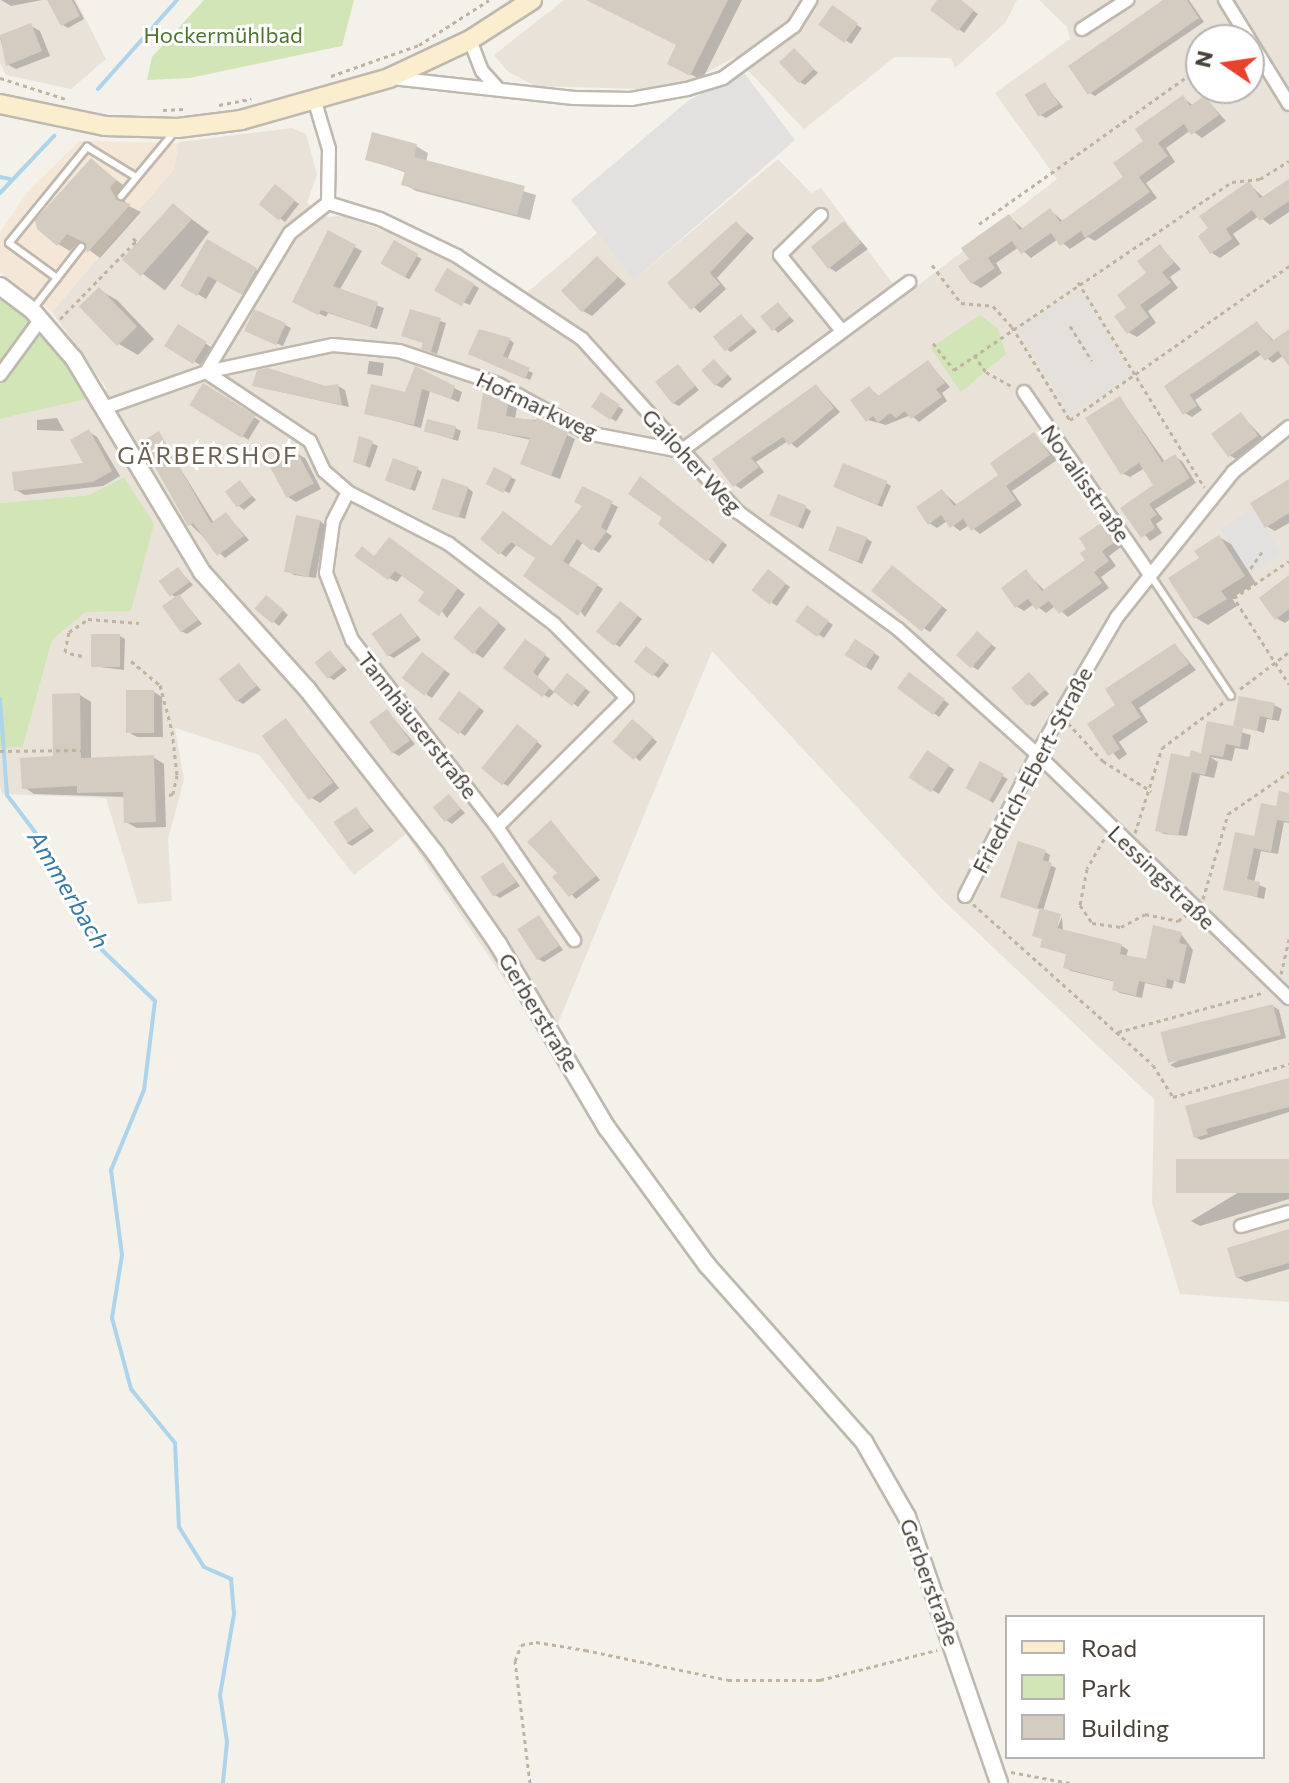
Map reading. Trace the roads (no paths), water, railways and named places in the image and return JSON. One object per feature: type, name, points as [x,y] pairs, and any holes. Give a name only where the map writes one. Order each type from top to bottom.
[{"type":"main road","points":[[0,104],[105,126],[178,128],[241,120],[315,102],[389,78],[470,40],[532,0]]},
{"type":"street","points":[[389,78],[499,90],[631,99],[687,89],[723,78],[794,26],[810,0]]},
{"type":"street","points":[[1082,29],[1127,0]]},
{"type":"street","points":[[1225,0],[1289,104]]},
{"type":"street","points":[[470,40],[482,71],[499,90]]},
{"type":"street","points":[[315,102],[329,149],[328,203],[290,233],[206,372],[310,441],[324,471],[348,492],[449,544],[554,624],[627,698],[497,827]]},
{"type":"street","name":"Gailoher Weg","points":[[328,203],[380,219],[516,291],[582,339],[738,512],[898,629],[1037,754]]},
{"type":"street","points":[[821,215],[780,255],[842,331]]},
{"type":"street","points":[[681,451],[909,282]]},
{"type":"street","name":"Gerberstraße","points":[[0,286],[41,319],[104,408],[202,572],[307,689],[435,853],[498,944],[607,1128],[707,1265],[864,1442],[907,1517],[997,1776]]},
{"type":"street","points":[[0,375],[41,319]]},
{"type":"street","name":"Hofmarkweg","points":[[104,408],[206,372],[333,345],[399,351],[498,384],[587,433],[681,451]]},
{"type":"street","name":"Novalisstraße","points":[[1024,392],[1149,573]]},
{"type":"street","name":"Friedrich-Ebert-Straße","points":[[965,896],[1037,754],[1117,617],[1149,573],[1233,472],[1289,427]]},
{"type":"street","name":"Tannhäuserstraße","points":[[348,492],[333,522],[326,573],[352,640],[497,827],[574,940]]},
{"type":"street","name":"Lessingstraße","points":[[1037,754],[1289,998]]},
{"type":"street","points":[[1241,1226],[1289,1212]]},
{"type":"lane","points":[[121,196],[178,128]]},
{"type":"lane","points":[[57,278],[9,243],[87,147],[136,177]]},
{"type":"lane","points":[[41,319],[57,278],[81,247]]},
{"type":"lane","points":[[1149,573],[1231,696]]},
{"type":"waterway","name":"Ammerbach","points":[[98,89],[177,0]]},
{"type":"waterway","name":"Ammerbach","points":[[0,193],[54,136]]},
{"type":"waterway","points":[[0,177],[10,179]]},
{"type":"waterway","name":"Ammerbach","points":[[0,699],[7,795],[38,836],[102,950],[155,1001],[144,1090],[111,1170],[122,1255],[112,1318],[131,1389],[175,1443],[179,1527],[204,1567],[231,1579],[234,1614],[220,1695],[227,1742],[223,1783]]},
{"type":"district","name":"GÄRBERSHOF","points":[[208,455]]},
{"type":"park label","name":"Hockermühlbad","points":[[223,35]]}]
